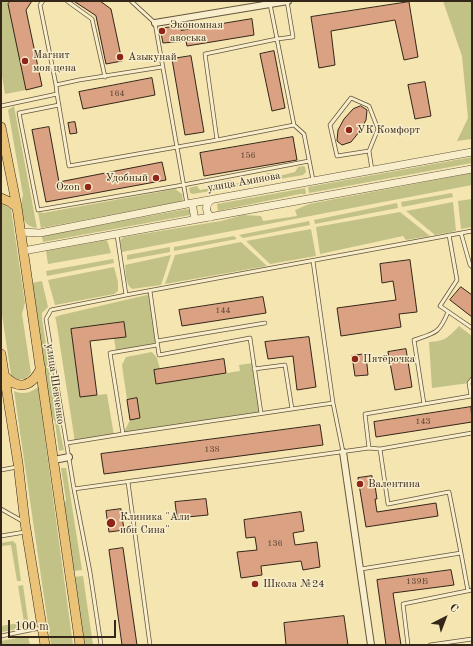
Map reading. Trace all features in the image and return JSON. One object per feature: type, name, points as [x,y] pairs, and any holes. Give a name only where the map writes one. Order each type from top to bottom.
[{"type":"main road","name":"улица Шевченко","points":[[1,126],[17,207],[80,645]]},
{"type":"main road","points":[[1,198],[17,207]]},
{"type":"main road","points":[[1,354],[45,645]]},
{"type":"main road","points":[[4,375],[13,383],[24,385],[34,379],[41,368]]},
{"type":"street","points":[[155,23],[287,1]]},
{"type":"street","name":"улица Аминова","points":[[20,232],[40,233],[190,203],[472,152]]},
{"type":"street","points":[[23,251],[472,169]]},
{"type":"street","points":[[211,200],[207,203],[206,209],[208,214],[212,217]]},
{"type":"street","points":[[190,203],[195,220]]},
{"type":"street","points":[[344,452],[371,645]]},
{"type":"street","points":[[54,460],[69,457]]},
{"type":"lane","points":[[43,1],[40,5],[58,94],[69,166],[294,125]]},
{"type":"lane","points":[[67,1],[92,19],[105,77]]},
{"type":"lane","points":[[131,1],[155,23],[183,185],[190,203]]},
{"type":"lane","points":[[218,140],[205,54],[293,37],[287,1]]},
{"type":"lane","points":[[270,4],[294,125],[304,134],[313,181]]},
{"type":"lane","points":[[56,85],[162,67]]},
{"type":"lane","points":[[1,106],[58,94]]},
{"type":"lane","points":[[369,151],[337,156],[330,126],[351,98],[369,106],[378,129],[369,151],[372,170]]},
{"type":"lane","points":[[59,105],[19,113],[38,210],[309,161]]},
{"type":"lane","points":[[101,645],[90,572],[74,489],[46,319],[51,310],[472,231]]},
{"type":"lane","points":[[461,233],[470,265],[472,267]]},
{"type":"lane","points":[[117,235],[126,295]]},
{"type":"lane","points":[[449,235],[457,280],[440,306],[472,328]]},
{"type":"lane","points":[[313,261],[333,404],[344,452]]},
{"type":"lane","points":[[150,291],[159,355],[250,338],[261,413]]},
{"type":"lane","points":[[424,404],[414,340],[435,333],[442,326],[448,312]]},
{"type":"lane","points":[[157,341],[265,324]]},
{"type":"lane","points":[[123,434],[110,353],[157,346]]},
{"type":"lane","points":[[254,370],[285,365],[292,408]]},
{"type":"lane","points":[[369,448],[365,414],[471,396],[469,383],[472,379]]},
{"type":"lane","points":[[67,443],[292,408],[333,404]]},
{"type":"lane","points":[[74,489],[369,448],[380,449],[472,433]]},
{"type":"lane","points":[[380,449],[388,504],[449,492],[470,591],[403,604],[408,645]]},
{"type":"lane","points":[[1,470],[18,467]]},
{"type":"lane","points":[[128,482],[150,645]]},
{"type":"lane","points":[[1,509],[26,527]]},
{"type":"lane","points":[[1,536],[26,527]]},
{"type":"lane","points":[[361,569],[461,553]]},
{"type":"lane","points":[[1,636],[42,627]]},
{"type":"lane","points":[[430,645],[472,639]]},
{"type":"green space","points":[[1,1],[11,1],[8,4],[26,90],[5,94],[1,70]]},
{"type":"green space","points":[[443,1],[472,1],[472,139],[457,141],[468,118],[462,56]]},
{"type":"green space","points":[[14,106],[37,228],[27,224],[21,210],[23,195],[8,110]]},
{"type":"green space","points":[[472,157],[472,163],[309,193],[308,187]]},
{"type":"green space","points":[[298,167],[305,167],[306,172],[303,175],[193,194],[190,193],[189,188],[197,186],[200,190],[221,186],[222,182],[231,180],[234,184],[265,178],[267,173],[273,173],[275,177],[295,172]]},
{"type":"green space","points":[[472,173],[472,185],[122,252],[120,240],[124,237],[221,221],[243,215],[261,216],[263,221],[297,216],[295,210],[309,204]]},
{"type":"green space","points":[[305,188],[306,194],[218,211],[217,204]]},
{"type":"green space","points":[[175,189],[182,194],[183,201],[41,228],[38,212],[43,213]]},
{"type":"green space","points":[[452,193],[453,197],[402,207],[401,202]]},
{"type":"green space","points":[[472,199],[472,227],[461,229],[458,201]]},
{"type":"green space","points":[[453,202],[456,231],[435,235],[406,211]]},
{"type":"green space","points":[[397,203],[398,208],[315,224],[314,220]]},
{"type":"green space","points":[[1,204],[11,209],[25,303],[22,314],[31,373],[25,379],[16,379],[11,375],[1,308]]},
{"type":"green space","points":[[187,209],[190,210],[190,215],[43,242],[42,236]]},
{"type":"green space","points":[[400,212],[430,236],[406,240],[403,236],[320,254],[316,227]]},
{"type":"green space","points":[[309,221],[310,225],[243,238],[239,235]]},
{"type":"green space","points":[[311,229],[316,256],[270,264],[246,241]]},
{"type":"green space","points":[[234,236],[237,239],[174,251],[174,247]]},
{"type":"green space","points":[[107,240],[111,253],[48,264],[46,251]]},
{"type":"green space","points":[[241,242],[267,266],[165,284],[175,255]]},
{"type":"green space","points":[[170,247],[170,252],[127,260],[127,255]]},
{"type":"green space","points":[[171,255],[161,285],[132,289],[130,287],[126,278],[125,265]]},
{"type":"green space","points":[[113,259],[114,263],[47,276],[46,271]]},
{"type":"green space","points":[[114,267],[118,282],[118,291],[114,294],[55,305],[48,280]]},
{"type":"green space","points":[[42,281],[48,307],[42,313],[42,319],[57,417],[64,450],[59,451],[55,423],[50,411],[32,283]]},
{"type":"green space","points":[[151,294],[157,345],[116,352],[114,338],[126,337],[124,322],[71,329],[80,397],[107,394],[114,436],[75,442],[55,317]]},
{"type":"green space","points":[[459,326],[472,336],[472,379],[469,383],[432,388],[429,342],[439,341],[446,338]]},
{"type":"green space","points":[[152,352],[157,358],[160,369],[154,370],[156,384],[240,371],[239,365],[253,363],[261,413],[123,434],[130,420],[137,398],[127,400],[122,365],[126,357]]},
{"type":"green space","points":[[38,387],[73,645],[51,645],[14,391],[26,393]]},
{"type":"green space","points":[[61,468],[66,468],[82,570],[72,571],[63,510],[66,500]]},
{"type":"green space","points":[[13,541],[16,544],[21,581],[17,581],[11,545],[1,546],[1,543]]},
{"type":"green space","points":[[83,576],[93,645],[82,645],[73,577]]},
{"type":"green space","points":[[23,585],[29,627],[1,632],[1,626],[24,622],[18,586]]},
{"type":"green space","points":[[28,636],[30,645],[1,645],[1,641]]},
{"type":"building","points":[[11,1],[32,1],[26,10],[42,86],[26,90],[8,4]]},
{"type":"building","points":[[74,1],[100,1],[111,9],[122,61],[106,64],[96,16]]},
{"type":"building","points":[[409,2],[418,57],[404,60],[395,20],[331,31],[335,65],[319,68],[311,17]]},
{"type":"building","points":[[252,19],[254,35],[187,46],[186,41],[163,43],[160,28],[181,26],[181,30]]},
{"type":"building","points":[[274,51],[285,108],[272,111],[260,54]]},
{"type":"building","points":[[191,56],[204,132],[185,135],[172,59]]},
{"type":"building","points":[[152,78],[155,95],[83,109],[79,92]]},
{"type":"building","points":[[425,82],[431,116],[415,119],[408,85]]},
{"type":"building","points":[[361,106],[367,110],[366,120],[360,131],[351,142],[342,145],[337,141],[338,130],[344,119],[353,109]]},
{"type":"building","points":[[75,122],[77,133],[70,134],[68,123]]},
{"type":"building","points":[[49,127],[59,182],[162,162],[166,180],[46,202],[32,130]]},
{"type":"building","points":[[293,137],[297,160],[204,176],[200,153]]},
{"type":"building","points":[[410,260],[417,312],[399,314],[401,327],[341,336],[337,308],[396,300],[393,281],[382,283],[380,264]]},
{"type":"building","points":[[461,287],[472,295],[472,317],[450,300]]},
{"type":"building","points":[[263,297],[266,313],[182,326],[179,310]]},
{"type":"building","points":[[124,322],[126,337],[90,341],[97,395],[80,397],[71,329]]},
{"type":"building","points":[[309,337],[316,387],[297,390],[293,356],[268,359],[265,342]]},
{"type":"building","points":[[406,349],[412,387],[395,390],[388,352]]},
{"type":"building","points":[[366,354],[368,375],[355,376],[352,356]]},
{"type":"building","points":[[224,359],[226,373],[156,384],[154,370]]},
{"type":"building","points":[[137,398],[140,418],[130,420],[127,400]]},
{"type":"building","points":[[471,407],[472,422],[376,437],[374,422]]},
{"type":"building","points":[[320,425],[323,445],[104,474],[101,454]]},
{"type":"building","points":[[372,476],[372,479],[374,479],[377,499],[375,499],[377,512],[436,503],[438,516],[366,527],[358,478]]},
{"type":"building","points":[[206,499],[208,515],[177,518],[175,502]]},
{"type":"building","points":[[121,509],[124,530],[109,532],[106,511]]},
{"type":"building","points":[[301,512],[304,531],[293,533],[295,545],[317,542],[320,567],[303,570],[301,561],[261,566],[262,575],[241,578],[237,552],[257,550],[255,537],[246,538],[244,520]]},
{"type":"building","points":[[123,548],[137,645],[122,645],[109,550]]},
{"type":"building","points":[[451,570],[454,585],[393,593],[401,645],[386,645],[377,580]]},
{"type":"building","points":[[344,616],[348,645],[286,645],[284,623]]},
{"type":"place","name":"Экономная авоська","points":[[162,31]]},
{"type":"place","name":"Азыкунай","points":[[120,57]]},
{"type":"place","name":"Магнит моя цена","points":[[25,61]]},
{"type":"place","name":"УК Комфорт","points":[[349,130]]},
{"type":"place","name":"Удобный","points":[[156,178]]},
{"type":"place","name":"Ozon","points":[[88,187]]},
{"type":"place","name":"Пятёрочка","points":[[355,359]]},
{"type":"place","name":"Валентина","points":[[360,484]]},
{"type":"place","name":"Клиника \"Али ибн Сина\"","points":[[111,523]]},
{"type":"place","name":"Школа №24","points":[[255,584]]}]
